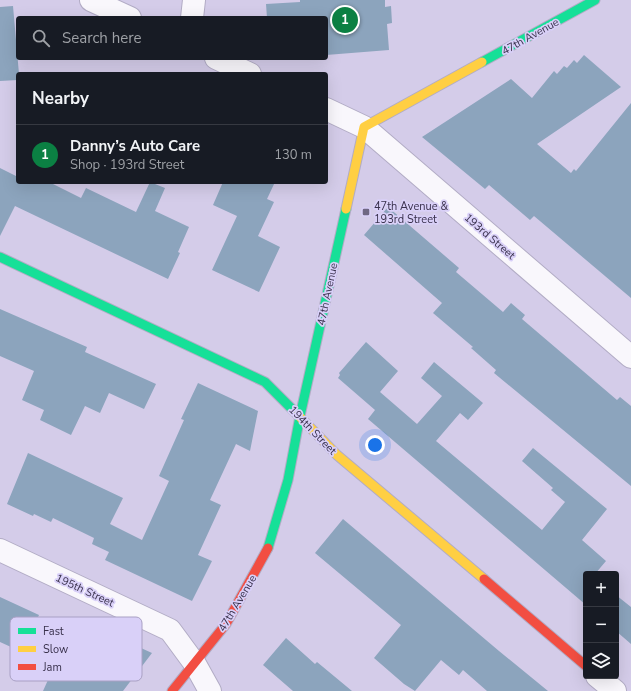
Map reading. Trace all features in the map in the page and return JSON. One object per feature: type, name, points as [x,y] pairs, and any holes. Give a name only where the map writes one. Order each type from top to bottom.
[{"type":"street","points":[[91,0],[126,16]]},
{"type":"street","points":[[192,16],[194,0]]},
{"type":"street","name":"47th Avenue","points":[[172,691],[226,624],[270,544],[288,480],[300,416],[364,127],[595,0]]},
{"type":"street","points":[[220,60],[246,72]]},
{"type":"street","name":"193rd Street","points":[[328,110],[364,127],[631,357]]},
{"type":"street","name":"194th Street","points":[[0,257],[266,382],[338,455],[583,663]]},
{"type":"street","name":"195th Street","points":[[0,550],[170,630],[195,664],[210,691]]},
{"type":"street","points":[[601,679],[615,691]]},
{"type":"building","points":[[300,0],[385,0],[385,7],[391,6],[392,23],[387,24],[389,50],[328,55],[328,16],[267,16],[266,4],[300,2]]},
{"type":"building","points":[[13,6],[16,60],[18,60],[19,72],[16,72],[16,80],[0,81],[0,7]]},
{"type":"building","points":[[584,55],[621,87],[537,144],[571,173],[574,169],[576,171],[631,103],[631,298],[534,216],[530,220],[489,185],[485,189],[422,137],[511,79],[532,98],[554,71],[557,74],[564,66],[567,68],[574,60],[577,63]]},
{"type":"building","points":[[0,168],[16,176],[16,184],[53,184],[81,198],[86,188],[136,212],[149,184],[155,184],[165,188],[155,211],[189,227],[178,252],[180,253],[168,279],[15,206],[0,236]]},
{"type":"building","points":[[222,184],[274,184],[267,199],[274,202],[258,236],[280,247],[259,292],[212,270],[237,216],[213,205]]},
{"type":"building","points":[[388,207],[459,268],[456,272],[503,312],[511,303],[525,315],[522,319],[617,400],[620,397],[631,406],[631,486],[494,373],[496,370],[471,348],[473,347],[433,313],[442,303],[364,235]]},
{"type":"building","points":[[0,309],[87,347],[85,352],[156,384],[144,409],[109,393],[100,413],[85,406],[71,435],[40,420],[44,410],[22,400],[34,371],[0,356]]},
{"type":"building","points":[[366,342],[398,371],[380,392],[417,424],[442,396],[421,378],[434,362],[483,403],[468,420],[460,413],[436,441],[542,530],[565,502],[551,490],[553,488],[522,461],[533,448],[607,509],[582,540],[606,561],[598,571],[583,571],[583,602],[368,419],[375,410],[338,378],[340,375],[339,373]]},
{"type":"building","points":[[198,383],[258,411],[250,451],[236,444],[210,500],[221,505],[198,555],[212,561],[192,601],[105,560],[109,552],[92,544],[94,538],[53,518],[51,522],[34,514],[33,516],[7,504],[28,453],[123,498],[110,524],[142,540],[169,481],[159,476],[184,420],[181,419]]},
{"type":"building","points":[[343,519],[548,691],[487,691],[463,670],[459,675],[441,660],[415,691],[404,684],[374,658],[401,625],[315,553]]},
{"type":"building","points":[[0,597],[39,615],[38,617],[10,617],[10,647],[0,642]]},
{"type":"building","points":[[619,597],[631,607],[631,644],[619,634]]},
{"type":"building","points":[[286,638],[315,664],[317,662],[352,691],[293,691],[263,665]]},
{"type":"building","points":[[142,648],[152,653],[142,666]]},
{"type":"building","points":[[48,681],[131,681],[123,691],[43,691]]},
{"type":"traffic: fast","points":[[482,62],[595,0]]},
{"type":"traffic: fast","points":[[268,548],[288,480],[300,416],[346,209]]},
{"type":"traffic: fast","points":[[0,257],[265,382],[298,415]]},
{"type":"traffic: slow","points":[[346,209],[364,127],[482,62]]},
{"type":"traffic: slow","points":[[298,415],[337,455],[484,579]]},
{"type":"traffic: jam","points":[[172,691],[226,624],[268,548]]},
{"type":"traffic: jam","points":[[484,579],[583,663]]},
{"type":"place","name":"Danny’s Auto Care","points":[[345,20]]},
{"type":"place","name":"47th Avenue & 193rd Street","points":[[366,212]]}]
